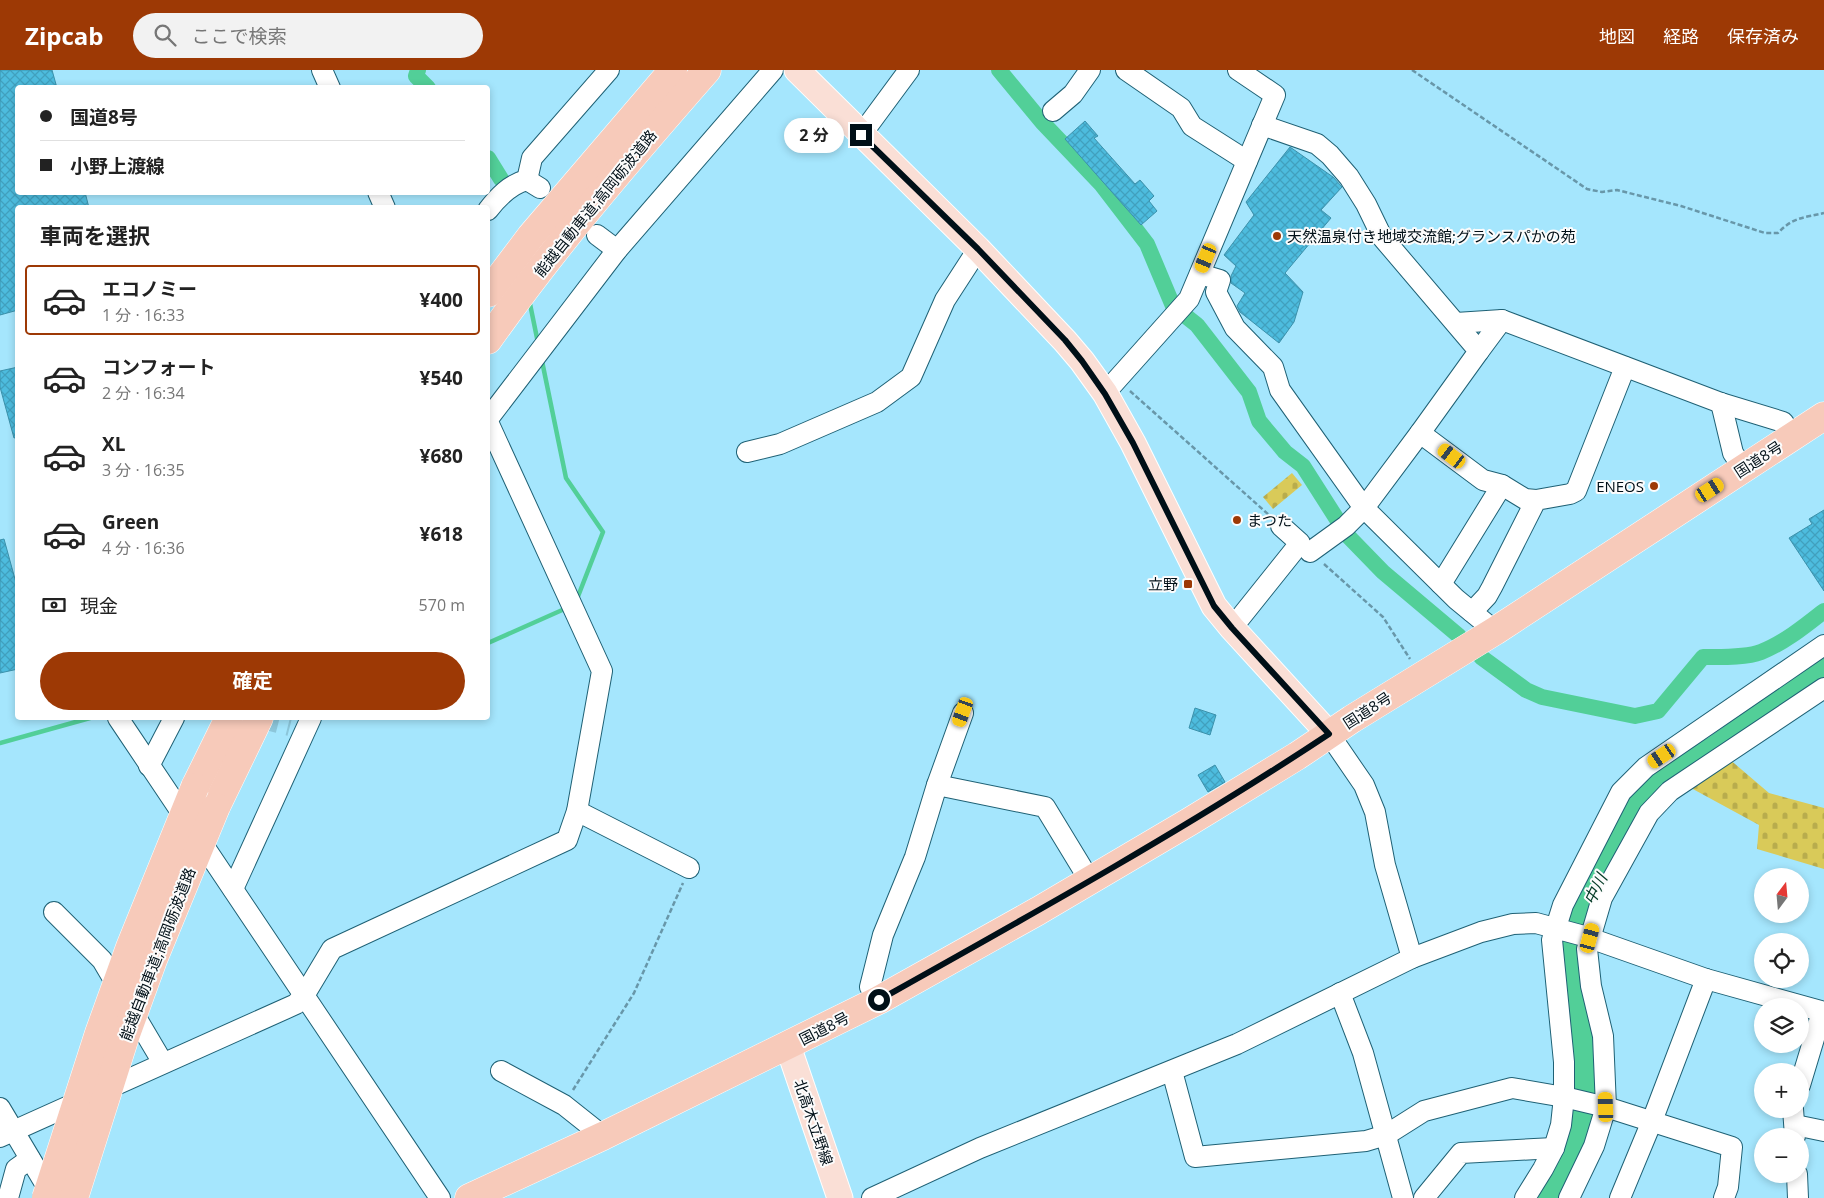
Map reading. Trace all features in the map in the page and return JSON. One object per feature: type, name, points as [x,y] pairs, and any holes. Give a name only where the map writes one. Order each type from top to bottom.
[{"type":"highway","name":"能越自動車道;高岡砺波道路","points":[[490,291],[531,236],[673,70]]},
{"type":"highway","name":"能越自動車道;高岡砺波道路","points":[[490,337],[545,262],[606,186],[707,70]]},
{"type":"highway","name":"国道8号","points":[[469,1198],[603,1136],[879,1000],[1090,881],[1189,822],[1420,676],[1495,631],[1824,416]]},
{"type":"highway","name":"能越自動車道;高岡砺波道路","points":[[46,1198],[96,1042],[130,947],[195,787],[228,720]]},
{"type":"highway","name":"能越自動車道;高岡砺波道路","points":[[74,1198],[116,1064],[153,960],[216,807],[258,720]]},
{"type":"main road","points":[[796,70],[978,249],[1065,340],[1082,361],[1111,387],[1133,443],[1214,606],[1329,734]]},
{"type":"main road","name":"北高木立野線","points":[[788,1046],[840,1198]]},
{"type":"street","points":[[322,70],[329,85]]},
{"type":"street","points":[[490,207],[495,200],[515,183],[533,184],[532,158],[609,70]]},
{"type":"street","points":[[490,418],[617,250],[773,70]]},
{"type":"street","points":[[861,135],[909,70]]},
{"type":"street","points":[[1053,111],[1074,94],[1090,70]]},
{"type":"street","points":[[1126,70],[1181,108],[1192,126],[1247,161]]},
{"type":"street","points":[[1111,387],[1189,299],[1275,95],[1238,70]]},
{"type":"street","points":[[1262,125],[1317,144],[1330,155],[1349,177],[1366,204],[1382,237],[1479,351]]},
{"type":"street","points":[[597,235],[617,250]]},
{"type":"street","points":[[747,452],[780,444],[877,402],[911,377],[945,300],[978,249]]},
{"type":"street","points":[[1200,274],[1220,280],[1216,292],[1235,328],[1273,367],[1280,390],[1364,508],[1441,584],[1495,631]]},
{"type":"street","points":[[1456,323],[1502,320],[1721,403],[1783,422],[1792,436]]},
{"type":"street","points":[[1232,628],[1305,548],[1343,528],[1364,508],[1502,320]]},
{"type":"street","points":[[1420,433],[1483,480],[1502,485],[1525,500],[1570,494],[1576,491],[1625,367]]},
{"type":"street","points":[[1721,403],[1733,453],[1743,468]]},
{"type":"street","points":[[7,1133],[296,1004],[305,994],[332,949],[567,840],[577,810],[602,671],[490,425]]},
{"type":"street","points":[[1441,584],[1502,485]]},
{"type":"street","points":[[1472,612],[1492,588],[1536,500]]},
{"type":"street","points":[[1281,526],[1305,548]]},
{"type":"street","points":[[1525,1198],[1543,1170],[1554,1148],[1567,1098],[1552,940],[1559,929],[1563,905],[1622,792],[1646,767],[1824,645]]},
{"type":"street","points":[[1569,1198],[1594,1146],[1603,1106],[1603,1036],[1591,986],[1587,949],[1587,937],[1602,898],[1649,813],[1670,791],[1824,688]]},
{"type":"street","points":[[879,1000],[870,987],[883,935],[915,857],[937,785],[963,712]]},
{"type":"street","points":[[149,766],[173,720]]},
{"type":"street","points":[[121,724],[305,994],[440,1198]]},
{"type":"street","points":[[233,889],[302,724]]},
{"type":"street","points":[[1329,734],[1364,785],[1375,812],[1385,865],[1412,958]]},
{"type":"street","points":[[937,785],[1046,807],[1090,881]]},
{"type":"street","points":[[577,810],[689,868]]},
{"type":"street","points":[[54,912],[102,960],[163,1063]]},
{"type":"street","points":[[872,1198],[980,1148],[1238,1044],[1412,958],[1481,932],[1513,924],[1536,923],[1559,929],[1706,979],[1823,1012],[1807,1063]]},
{"type":"street","points":[[1620,1198],[1652,1121],[1706,979]]},
{"type":"street","points":[[1340,994],[1363,1053],[1404,1198]]},
{"type":"street","points":[[501,1071],[564,1105],[603,1136]]},
{"type":"street","points":[[1172,1071],[1196,1157],[1366,1142],[1386,1135],[1424,1111],[1512,1088],[1603,1106],[1732,1148],[1728,1187],[1724,1198]]},
{"type":"street","points":[[0,1108],[7,1133],[30,1159],[54,1198]]},
{"type":"street","points":[[1795,1124],[1824,1132]]},
{"type":"street","points":[[1424,1198],[1461,1152],[1554,1148]]},
{"type":"street","points":[[8,1198],[16,1169],[30,1159]]},
{"type":"street","points":[[1797,1183],[1798,1198]]},
{"type":"path","points":[[1412,70],[1587,190],[1602,192],[1617,190],[1681,206],[1765,233],[1778,233],[1787,223],[1796,219],[1824,213]]},
{"type":"path","points":[[1111,387],[1281,526]]},
{"type":"path","points":[[1305,548],[1383,617],[1420,676]]},
{"type":"path","points":[[564,1105],[634,994],[689,868]]},
{"type":"green space","points":[[1292,473],[1302,485],[1273,509],[1263,497]]},
{"type":"green space","points":[[1728,758],[1769,793],[1824,808],[1824,869],[1757,849],[1759,825],[1691,788]]},
{"type":"building","points":[[0,70],[52,70],[56,85],[15,85],[15,195],[86,195],[88,205],[15,205],[15,311],[0,315]]},
{"type":"building","points":[[1085,121],[1098,136],[1094,138],[1135,184],[1140,180],[1154,196],[1149,201],[1157,211],[1141,225],[1065,139]]},
{"type":"building","name":"天然温泉付き地域交流館;グランスパかの苑","points":[[1290,147],[1333,177],[1342,187],[1321,210],[1331,218],[1285,273],[1303,292],[1294,322],[1279,343],[1240,312],[1237,306],[1245,293],[1231,283],[1231,276],[1236,266],[1224,255],[1254,215],[1246,202]]},
{"type":"building","points":[[15,368],[14,438],[0,387],[0,371]]},
{"type":"building","points":[[1824,510],[1824,591],[1789,538],[1812,524],[1809,519]]},
{"type":"building","points":[[4,539],[15,579],[15,670],[0,673],[0,540]]},
{"type":"building","points":[[1195,708],[1216,715],[1210,735],[1189,728]]},
{"type":"building","points":[[1215,765],[1225,782],[1208,792],[1198,775]]},
{"type":"waterway","points":[[418,70],[416,76],[425,85]]},
{"type":"waterway","points":[[999,70],[1042,122],[1101,184],[1147,244],[1173,306],[1197,325],[1249,392],[1259,421],[1285,452],[1303,466],[1347,535],[1383,572],[1459,636]]},
{"type":"waterway","points":[[490,161],[501,179]]},
{"type":"waterway","points":[[529,299],[538,343]]},
{"type":"waterway","points":[[542,361],[566,478],[603,532],[577,599]]},
{"type":"waterway","points":[[490,642],[569,607]]},
{"type":"waterway","points":[[1481,657],[1526,690],[1542,697],[1635,716],[1658,711],[1703,657],[1741,656],[1761,652],[1786,639],[1824,611]]},
{"type":"waterway","name":"中川","points":[[1552,1198],[1581,1143],[1587,1074],[1581,1052],[1572,966],[1582,917],[1605,869],[1641,806],[1672,775],[1718,748],[1824,672]]},
{"type":"waterway","points":[[0,743],[83,720]]},
{"type":"tunnel","points":[[267,720],[290,726]]},
{"type":"place","name":"天然温泉付き地域交流館;グランスパかの苑","points":[[1277,236]]},
{"type":"place","name":"ENEOS","points":[[1654,486]]},
{"type":"place","name":"まつた","points":[[1237,520]]},
{"type":"place","name":"立野","points":[[1188,584]]},
{"type":"route","points":[[861,135],[978,249],[1065,340],[1082,361],[1105,394],[1133,443],[1214,606],[1296,700],[1329,734],[1297,756],[1156,842],[879,1000]]}]
